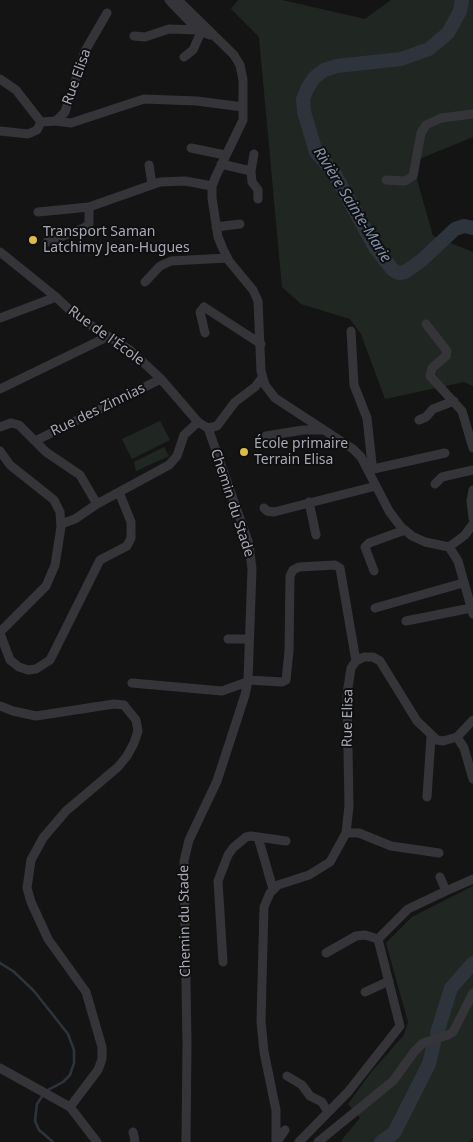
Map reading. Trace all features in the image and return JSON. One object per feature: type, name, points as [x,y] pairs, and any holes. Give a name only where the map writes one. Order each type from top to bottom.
[{"type":"street","points":[[170,0],[200,31]]},
{"type":"street","points":[[178,0],[237,59],[243,80],[244,107],[240,127],[212,186],[216,227],[227,258],[256,295],[260,317],[262,378],[268,391],[275,398],[353,449],[369,470],[389,511],[405,530],[425,542],[449,548],[473,537]]},
{"type":"street","name":"Rue Elisa","points":[[41,122],[56,121],[65,112],[86,51],[103,15]]},
{"type":"street","points":[[134,36],[145,37],[168,30],[200,31],[213,36]]},
{"type":"street","points":[[184,58],[193,50],[200,31]]},
{"type":"street","points":[[0,79],[16,90],[41,122],[37,130],[28,134],[0,131]]},
{"type":"street","points":[[56,121],[71,123],[144,100],[198,101],[244,107]]},
{"type":"street","points":[[386,180],[400,182],[413,176],[421,133],[426,125],[441,118],[473,114]]},
{"type":"street","points":[[191,148],[226,154]]},
{"type":"street","points":[[254,154],[250,172],[252,182],[258,190],[258,199]]},
{"type":"street","points":[[222,164],[250,172]]},
{"type":"street","points":[[149,165],[152,184]]},
{"type":"street","points":[[38,212],[89,207],[152,184],[185,181],[212,186]]},
{"type":"street","points":[[47,242],[84,228],[88,224],[89,207]]},
{"type":"street","points":[[216,227],[240,224]]},
{"type":"street","name":"Rue de l'École","points":[[0,252],[56,297],[76,316],[130,350],[161,379],[198,422],[208,428]]},
{"type":"street","points":[[145,282],[160,266],[171,261],[227,258]]},
{"type":"street","name":"Rue de l'École","points":[[0,318],[56,297]]},
{"type":"street","points":[[205,333],[200,312],[204,307],[261,344]]},
{"type":"street","points":[[426,324],[447,352],[446,356],[432,368],[430,376],[454,400],[466,420],[473,448]]},
{"type":"street","points":[[351,330],[354,385],[367,418],[372,464],[369,470]]},
{"type":"street","points":[[0,389],[107,337]]},
{"type":"street","points":[[208,428],[217,426],[235,402],[255,387],[262,378]]},
{"type":"street","name":"Rue des Zinnias","points":[[35,441],[161,379]]},
{"type":"street","points":[[419,420],[426,417],[433,409],[454,400]]},
{"type":"street","points":[[61,524],[75,519],[97,504],[174,461],[181,439],[198,422]]},
{"type":"street","points":[[0,427],[15,423],[35,441],[80,475],[97,504]]},
{"type":"street","name":"Chemin du Stade","points":[[186,1142],[188,1044],[184,861],[189,840],[217,782],[248,681],[251,556],[208,428]]},
{"type":"street","points":[[266,436],[303,430],[325,430]]},
{"type":"street","points":[[0,452],[10,465],[54,500],[60,512],[61,524],[55,565],[46,586],[0,632],[10,660],[19,667],[28,670],[36,669],[50,660],[100,560],[127,546],[131,538],[131,522],[119,492]]},
{"type":"street","points":[[369,470],[444,453]]},
{"type":"street","points":[[435,484],[442,477],[473,470]]},
{"type":"street","points":[[264,508],[274,512],[376,486]]},
{"type":"street","points":[[473,490],[471,501],[473,518]]},
{"type":"street","points":[[309,502],[316,535]]},
{"type":"street","points":[[449,548],[455,541],[465,535],[473,524]]},
{"type":"street","points":[[374,571],[366,547],[369,543],[405,530]]},
{"type":"street","points":[[406,620],[472,611],[470,593],[463,582],[458,562],[449,548]]},
{"type":"street","points":[[132,683],[222,691],[248,681],[282,682],[286,680],[289,651],[290,576],[293,570],[299,567],[335,565],[340,568],[356,661],[364,657],[373,657],[380,661],[417,720],[431,737],[443,741],[457,737],[473,720]]},
{"type":"street","points":[[375,608],[463,582]]},
{"type":"street","points":[[228,639],[249,639]]},
{"type":"street","name":"Rue Elisa","points":[[273,889],[321,870],[337,852],[346,833],[349,806],[347,694],[351,668],[356,661]]},
{"type":"street","points":[[0,706],[36,716],[114,704],[124,705],[136,720],[138,731],[134,744],[118,766],[66,811],[42,838],[31,860],[28,888],[31,902],[48,938],[86,992],[102,1047],[102,1059],[98,1070],[70,1107]]},
{"type":"street","points":[[427,797],[431,737]]},
{"type":"street","points":[[457,737],[464,748],[473,779]]},
{"type":"street","points":[[346,833],[360,833],[399,847],[439,853]]},
{"type":"street","points":[[223,962],[218,877],[230,852],[237,843],[246,837],[286,841]]},
{"type":"street","points":[[258,837],[273,889],[264,907],[259,924],[261,1021],[264,1052],[276,1110],[276,1142]]},
{"type":"street","points":[[440,877],[446,891]]},
{"type":"street","points":[[378,939],[408,909],[473,879]]},
{"type":"street","points":[[326,953],[356,936],[365,934],[378,939]]},
{"type":"street","points":[[299,1142],[348,1092],[400,1026],[378,939]]},
{"type":"street","points":[[365,992],[389,981]]},
{"type":"street","points":[[318,1142],[394,1081],[414,1052],[423,1043],[448,1036],[453,1032],[473,993]]},
{"type":"street","points":[[0,1068],[38,1088],[59,1103],[70,1107],[97,1142]]},
{"type":"street","points":[[287,1076],[302,1085],[310,1096],[322,1102],[328,1112]]},
{"type":"street","points":[[276,1142],[285,1130]]},
{"type":"street","points":[[133,1132],[135,1142]]},
{"type":"shaded area","points":[[238,0],[282,0],[365,19],[391,0],[473,0],[473,137],[412,162],[433,236],[473,252],[473,386],[464,382],[385,399],[361,334],[350,319],[301,304],[282,287],[259,37],[231,9]]},
{"type":"shaded area","points":[[160,421],[170,440],[132,459],[122,439]]},
{"type":"shaded area","points":[[164,447],[169,456],[136,471],[134,462]]},
{"type":"shaded area","points":[[473,886],[473,1138],[470,1142],[340,1142],[360,1118],[348,1104],[372,1071],[404,1035],[408,1022],[386,943],[412,917]]},
{"type":"waterway","name":"Rivière Sainte-Marie","points":[[462,0],[460,11],[448,33],[429,49],[401,59],[337,66],[324,70],[314,78],[303,99],[304,112],[316,152],[334,173],[376,249],[393,270],[399,273],[405,272],[422,260],[455,229],[464,226],[473,228]]},
{"type":"waterway","points":[[0,963],[13,971],[34,991],[68,1034],[74,1050],[74,1063],[70,1075],[63,1082],[46,1091]]},
{"type":"waterway","name":"Rivière Sainte-Marie","points":[[437,1033],[451,988],[473,963]]},
{"type":"waterway","name":"Rivière Sainte-Marie","points":[[381,1142],[394,1133],[429,1064],[434,1043]]},
{"type":"waterway","points":[[43,1095],[37,1104],[35,1121],[39,1130],[53,1142]]},
{"type":"place","name":"Transport Saman Latchimy Jean-Hugues","points":[[33,240]]},
{"type":"place","name":"École primaire Terrain Elisa","points":[[244,452]]}]
